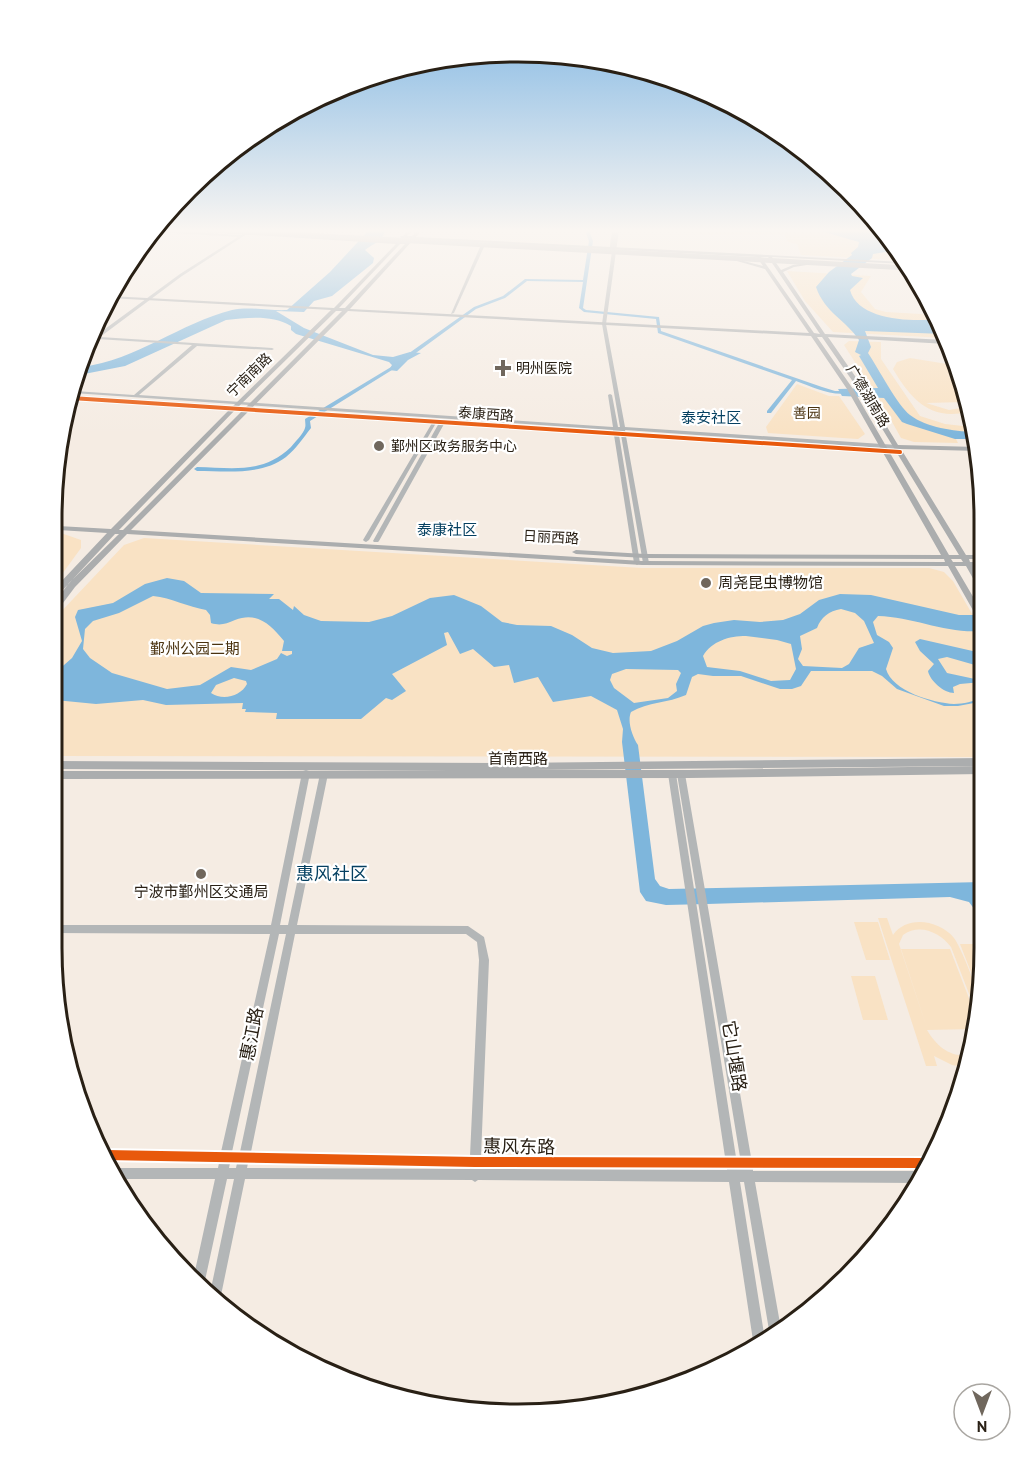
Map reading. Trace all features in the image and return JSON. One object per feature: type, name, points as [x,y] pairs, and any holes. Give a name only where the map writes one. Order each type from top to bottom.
[{"type":"main road","points":[[172,298],[475,316],[601,319],[653,325],[939,341]]},
{"type":"main road","name":"宁南南路","points":[[62,598],[168,477],[234,408],[346,298]]},
{"type":"main road","name":"宁南南路","points":[[62,585],[89,556],[121,529],[250,407],[356,298]]},
{"type":"main road","name":"广德湖南路","points":[[787,298],[850,389],[974,606]]},
{"type":"main road","name":"广德湖南路","points":[[798,298],[861,389],[974,574]]},
{"type":"main road","name":"泰康西路","points":[[898,450],[969,449]]},
{"type":"main road","name":"泰康西路","points":[[898,450],[970,454]]},
{"type":"main road","points":[[62,525],[121,529]]},
{"type":"main road","name":"日丽西路","points":[[121,529],[366,540],[641,559],[947,561]]},
{"type":"main road","name":"日丽西路","points":[[121,529],[641,559],[874,563],[947,561]]},
{"type":"main road","points":[[966,561],[974,559]]},
{"type":"main road","points":[[947,561],[974,562]]},
{"type":"main road","name":"首南西路","points":[[62,765],[496,767],[974,762]]},
{"type":"main road","name":"首南西路","points":[[62,775],[974,771]]},
{"type":"street","points":[[101,333],[148,298]]},
{"type":"street","points":[[456,314],[462,298]]},
{"type":"street","points":[[601,319],[604,298]]},
{"type":"street","points":[[604,298],[601,319],[641,559]]},
{"type":"street","points":[[98,338],[272,349]]},
{"type":"street","points":[[135,396],[196,344]]},
{"type":"street","name":"泰康西路","points":[[79,392],[239,403],[250,407],[327,416],[619,431]]},
{"type":"street","name":"泰康西路","points":[[77,398],[234,408],[313,407],[898,450]]},
{"type":"street","points":[[366,540],[434,423]]},
{"type":"street","points":[[376,541],[442,423]]},
{"type":"street","name":"惠江路","points":[[200,1276],[275,930],[306,773]]},
{"type":"street","name":"惠江路","points":[[216,1291],[324,774]]},
{"type":"street","name":"它山堰路","points":[[676,774],[758,1336]]},
{"type":"street","name":"它山堰路","points":[[676,774],[747,1164],[774,1327]]},
{"type":"street","points":[[62,929],[468,930],[481,940],[484,960],[475,1176]]},
{"type":"street","name":"惠风东路","points":[[112,1155],[475,1162],[920,1163]]},
{"type":"street","points":[[121,1173],[734,1178],[912,1177]]},
{"type":"green space","points":[[803,298],[866,298],[875,309],[886,312],[926,314],[937,338],[833,332]]},
{"type":"green space","points":[[849,341],[881,342],[881,359],[920,416],[945,424],[965,426],[968,439],[956,439],[958,443],[914,442],[901,438],[844,345]]},
{"type":"green space","points":[[910,358],[947,364],[953,381],[943,369],[953,382],[960,402],[926,403],[949,410],[961,408],[962,413],[942,413],[922,405],[914,398],[893,369],[897,362]]},
{"type":"green space","name":"善园","points":[[797,384],[829,396],[839,396],[865,434],[858,439],[768,433],[766,427]]},
{"type":"green space","points":[[62,533],[81,540],[81,548],[62,574]]},
{"type":"green space","name":"鄞州公园二期","points":[[144,538],[642,568],[929,568],[944,572],[953,581],[974,617],[974,757],[62,756],[62,611],[124,545]]},
{"type":"green space","points":[[878,918],[887,918],[893,935],[906,924],[914,922],[932,924],[948,932],[957,942],[974,983],[972,1001],[951,947],[941,937],[922,930],[909,931],[903,935],[899,944],[927,1028],[901,949],[950,949],[971,1004],[967,1029],[927,1030],[935,1042],[945,1050],[962,1055],[959,1066],[934,1056],[937,1066],[926,1066]]},
{"type":"green space","points":[[854,922],[878,922],[890,960],[866,960]]},
{"type":"green space","points":[[960,944],[974,944],[974,980]]},
{"type":"green space","points":[[851,976],[875,976],[888,1020],[863,1020]]},
{"type":"water","points":[[300,298],[323,298],[314,301],[304,312],[276,311],[304,328],[373,355],[393,357],[410,352],[421,353],[408,360],[397,371],[389,370],[392,365],[389,362],[296,334],[291,330],[291,326],[283,322],[242,318],[226,320],[125,366],[85,374],[88,366],[121,357],[213,316],[239,309],[287,310]]},
{"type":"water","points":[[822,298],[854,298],[875,314],[902,319],[929,319],[936,334],[865,331],[871,347],[868,353],[894,395],[910,415],[932,426],[966,431],[968,439],[955,439],[902,422],[884,398],[842,396],[838,389],[878,388],[859,356],[861,355],[855,352],[859,340]]},
{"type":"water","points":[[167,578],[184,581],[201,593],[274,594],[269,599],[279,599],[293,610],[294,606],[304,615],[321,621],[369,622],[392,616],[430,598],[454,595],[481,606],[502,622],[551,626],[572,635],[592,648],[613,653],[651,651],[714,623],[734,620],[760,622],[783,620],[800,614],[819,600],[840,594],[871,595],[959,615],[974,615],[974,631],[943,628],[891,617],[878,616],[873,622],[877,635],[889,642],[893,648],[886,669],[896,684],[914,694],[935,701],[958,704],[974,700],[974,703],[944,706],[897,689],[872,671],[811,671],[801,686],[792,689],[780,689],[741,676],[698,674],[692,677],[686,695],[631,712],[630,724],[638,745],[655,879],[660,886],[669,889],[974,882],[974,909],[969,902],[950,897],[666,905],[646,901],[640,892],[622,742],[623,729],[617,710],[591,696],[553,702],[538,677],[514,683],[509,665],[494,667],[473,649],[460,654],[448,632],[444,633],[447,645],[392,674],[406,691],[392,700],[386,698],[361,719],[276,719],[277,713],[245,712],[246,709],[242,709],[243,703],[166,705],[143,700],[96,704],[62,701],[62,667],[72,658],[82,641],[75,617],[78,610],[113,603],[145,584]],"holes":[[[153,596],[206,610],[210,615],[211,623],[214,624],[250,617],[257,618],[269,625],[284,641],[282,651],[292,651],[292,654],[287,656],[281,653],[277,659],[251,670],[231,667],[200,685],[167,689],[112,673],[90,658],[83,649],[85,629],[93,621],[119,613]],[[841,609],[855,613],[864,621],[874,643],[859,648],[849,664],[842,668],[803,666],[798,659],[802,649],[800,636],[817,628],[829,613]],[[746,636],[791,644],[796,669],[790,680],[771,681],[740,671],[707,667],[703,656],[711,647],[727,638]],[[626,669],[678,670],[681,673],[676,684],[677,691],[668,698],[634,703],[614,688],[610,680],[612,674]],[[234,678],[246,681],[247,684],[241,692],[226,697],[211,693],[216,685]]]},
{"type":"water","points":[[920,639],[974,651],[974,665],[947,657],[938,659],[947,673],[974,679],[974,683],[953,687],[954,693],[942,689],[929,675],[928,671],[934,664],[920,651],[915,642]]},
{"type":"waterway","points":[[407,357],[475,308],[500,298]]},
{"type":"waterway","points":[[582,298],[581,308],[585,311],[658,318],[659,332],[820,388],[835,392],[850,392]]},
{"type":"waterway","points":[[197,469],[247,469],[273,463],[296,444],[308,428],[307,420],[398,365]]},
{"type":"waterway","points":[[769,412],[794,380]]},
{"type":"cycle path","points":[[77,398],[900,452]]},
{"type":"cycle path","points":[[112,1155],[475,1162],[920,1163]]},
{"type":"place","name":"明州医院","points":[[503,368]]},
{"type":"place","name":"鄞州区政务服务中心","points":[[379,446]]},
{"type":"place","name":"周尧昆虫博物馆","points":[[706,583]]},
{"type":"place","name":"宁波市鄞州区交通局","points":[[201,874]]},
{"type":"district","name":"泰安社区","points":[[711,418]]},
{"type":"district","name":"泰康社区","points":[[447,530]]},
{"type":"district","name":"惠风社区","points":[[332,874]]}]
